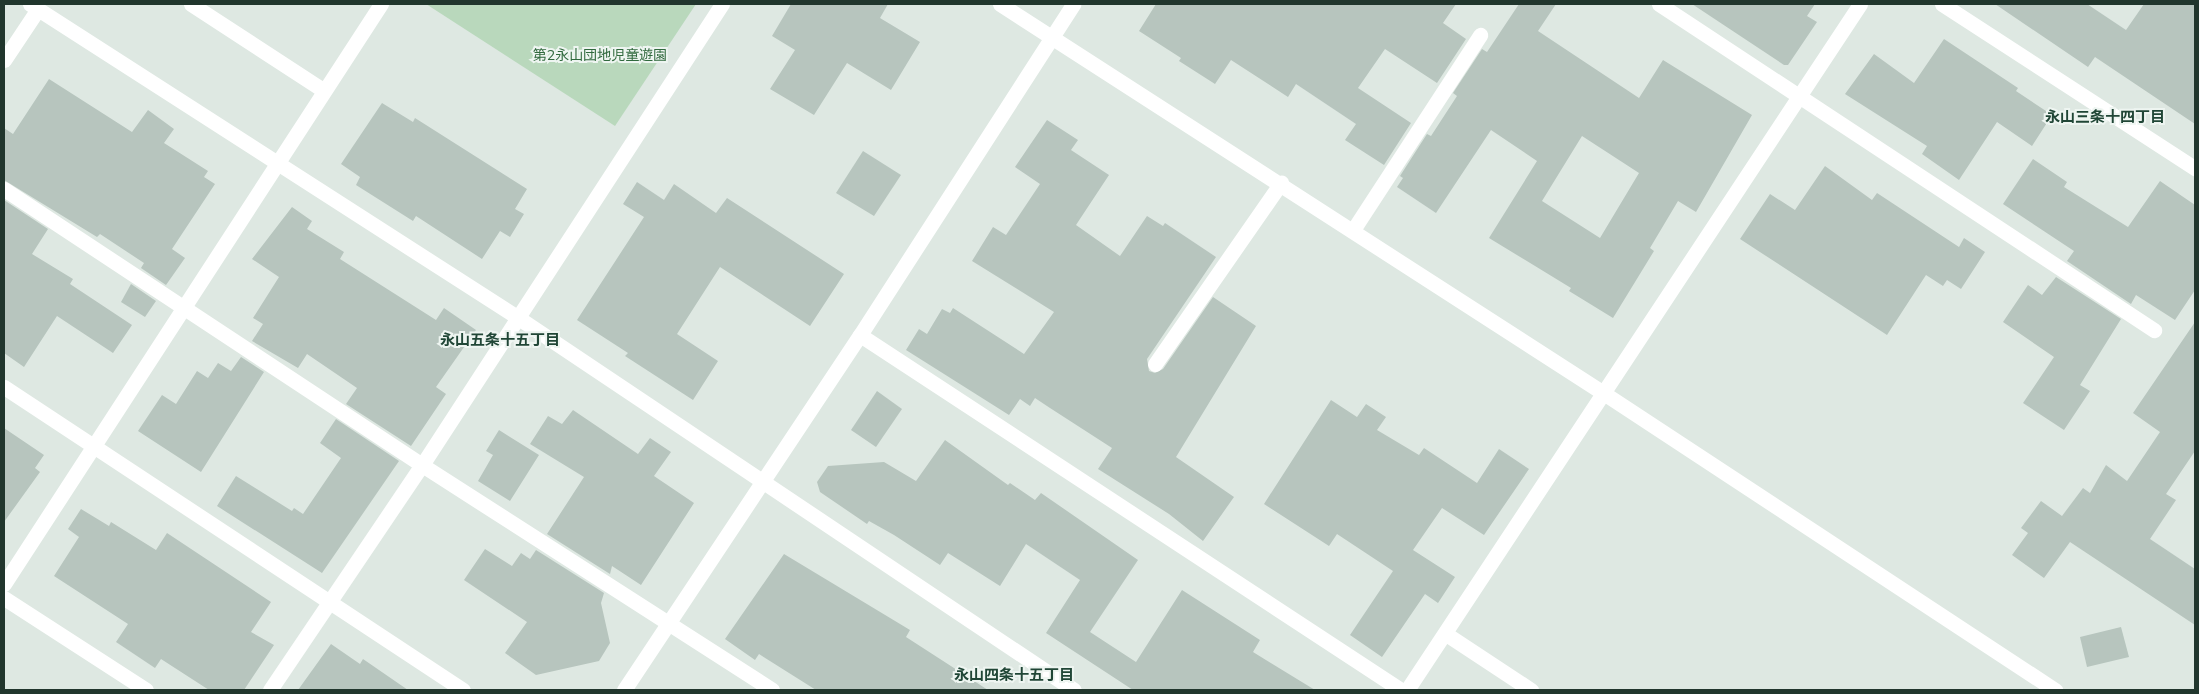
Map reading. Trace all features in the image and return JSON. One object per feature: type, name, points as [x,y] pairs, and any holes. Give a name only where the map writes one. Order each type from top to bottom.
[{"type":"street","points":[[191,4],[324,90]]},
{"type":"street","points":[[4,584],[92,444],[381,4]]},
{"type":"street","points":[[270,690],[422,465],[722,4]]},
{"type":"street","points":[[1000,4],[1353,230],[2055,690]]},
{"type":"street","points":[[624,690],[860,335],[1073,4]]},
{"type":"street","points":[[1659,4],[2154,330]]},
{"type":"street","points":[[1407,690],[1605,394],[1798,95],[1860,4]]},
{"type":"street","points":[[1942,4],[2195,168]]},
{"type":"street","points":[[4,60],[34,6],[517,317],[1074,690]]},
{"type":"street","points":[[1353,230],[1480,35]]},
{"type":"street","points":[[1155,364],[1280,183]]},
{"type":"street","points":[[4,189],[422,465],[669,622],[772,690]]},
{"type":"street","points":[[860,335],[1401,690]]},
{"type":"street","points":[[4,387],[463,690]]},
{"type":"street","points":[[4,598],[146,690]]},
{"type":"street","points":[[1446,634],[1531,690]]},
{"type":"green space","name":"第2永山団地児童遊園","points":[[426,4],[696,4],[615,126]]},
{"type":"building","points":[[791,4],[888,4],[880,18],[920,42],[891,90],[847,63],[814,115],[770,89],[795,50],[772,36]]},
{"type":"building","points":[[1156,4],[1456,4],[1443,23],[1466,39],[1437,83],[1385,49],[1358,88],[1411,123],[1384,165],[1345,140],[1356,124],[1296,84],[1288,97],[1231,60],[1215,84],[1179,61],[1181,58],[1139,31]]},
{"type":"building","points":[[1519,4],[1556,4],[1538,31],[1639,98],[1663,60],[1752,115],[1696,212],[1678,201],[1650,248],[1654,251],[1613,318],[1569,291],[1571,288],[1489,238],[1537,161],[1491,130],[1436,213],[1397,187],[1403,178],[1400,176],[1427,134],[1431,136],[1457,96],[1453,93],[1482,49],[1487,52]],"holes":[[[1582,136],[1639,173],[1600,238],[1542,201]]]},
{"type":"building","points":[[1692,4],[1815,4],[1807,16],[1817,22],[1788,65],[1784,65]]},
{"type":"building","points":[[1995,4],[2087,4],[2126,30],[2144,4],[2195,4],[2195,124],[2095,57],[2088,67]]},
{"type":"building","points":[[1944,39],[2018,88],[2016,91],[2052,115],[2032,146],[1997,122],[1959,180],[1922,154],[1927,146],[1845,94],[1874,54],[1914,83]]},
{"type":"building","points":[[49,79],[132,132],[148,110],[174,129],[164,143],[208,171],[204,177],[215,184],[172,249],[185,258],[166,285],[141,268],[144,263],[100,234],[97,237],[4,180],[4,128],[13,134]]},
{"type":"building","points":[[382,103],[413,122],[415,118],[527,189],[515,209],[524,214],[510,237],[500,231],[482,259],[416,216],[413,221],[356,185],[360,177],[341,164]]},
{"type":"building","points":[[1047,120],[1078,140],[1071,150],[1109,175],[1076,225],[1120,256],[1147,216],[1163,226],[1165,223],[1216,257],[1147,359],[1149,371],[1155,373],[1163,369],[1213,297],[1256,326],[1176,457],[1234,497],[1203,541],[1169,514],[1098,469],[1112,448],[1035,398],[1030,406],[1020,399],[1009,415],[906,350],[919,329],[927,334],[942,309],[950,313],[953,308],[1024,354],[1054,312],[972,261],[993,227],[1006,235],[1040,184],[1015,167]]},
{"type":"building","points":[[863,151],[901,175],[874,216],[836,193]]},
{"type":"building","points":[[2033,159],[2067,182],[2064,187],[2128,227],[2160,181],[2195,205],[2195,290],[2175,320],[2136,295],[2131,304],[2067,261],[2074,251],[2003,204]]},
{"type":"building","points":[[1825,166],[1872,200],[1877,193],[1959,247],[1964,238],[1985,252],[1961,289],[1947,280],[1943,286],[1926,275],[1887,335],[1740,239],[1770,194],[1795,210]]},
{"type":"building","points":[[637,182],[664,200],[674,184],[716,213],[727,198],[844,274],[810,326],[720,267],[677,334],[718,361],[693,400],[625,356],[628,353],[577,320],[644,217],[623,204]]},
{"type":"building","points":[[4,200],[48,229],[32,254],[73,279],[70,284],[132,325],[113,353],[57,316],[24,367],[4,353]]},
{"type":"building","points":[[292,207],[312,221],[307,229],[344,252],[340,259],[436,320],[444,308],[476,330],[436,387],[446,394],[411,446],[346,404],[357,388],[307,354],[298,368],[252,341],[263,324],[253,318],[279,277],[252,259]]},
{"type":"building","points":[[2056,277],[2121,319],[2080,385],[2090,391],[2064,430],[2023,403],[2054,357],[2003,322],[2028,285],[2042,295]]},
{"type":"building","points":[[131,284],[156,301],[145,317],[121,302]]},
{"type":"building","points":[[2195,322],[2195,451],[2166,494],[2176,500],[2150,539],[2195,569],[2195,625],[2070,542],[2044,578],[2012,555],[2028,533],[2021,528],[2041,501],[2062,516],[2083,488],[2090,493],[2106,465],[2127,481],[2160,432],[2133,413]]},
{"type":"building","points":[[241,357],[264,372],[201,472],[138,431],[162,395],[176,404],[197,371],[208,378],[218,363],[231,371]]},
{"type":"building","points":[[877,391],[902,409],[876,447],[851,430]]},
{"type":"building","points":[[1331,400],[1357,417],[1366,404],[1386,417],[1377,430],[1419,455],[1424,448],[1477,483],[1499,449],[1529,469],[1484,535],[1442,508],[1413,550],[1455,577],[1438,603],[1425,594],[1382,657],[1350,635],[1393,571],[1337,534],[1329,546],[1264,504]]},
{"type":"building","points":[[573,410],[638,454],[650,438],[671,452],[654,476],[694,503],[641,585],[612,566],[610,574],[547,534],[584,477],[530,444],[548,416],[562,424]]},
{"type":"building","points":[[336,419],[399,461],[322,573],[217,506],[236,476],[292,511],[294,508],[303,514],[341,458],[320,443]]},
{"type":"building","points":[[4,428],[44,455],[35,468],[40,472],[4,522]]},
{"type":"building","points":[[499,430],[539,455],[510,501],[478,481],[493,455],[486,451]]},
{"type":"building","points":[[945,440],[1008,485],[1010,483],[1035,500],[1041,493],[1138,560],[1090,632],[1136,662],[1182,590],[1260,640],[1253,652],[1315,690],[1133,690],[1046,633],[1080,580],[1026,544],[1000,586],[948,553],[940,565],[894,535],[869,521],[867,524],[820,492],[817,482],[828,466],[884,462],[916,481]]},
{"type":"building","points":[[81,509],[109,526],[111,522],[156,550],[167,533],[271,602],[251,632],[274,645],[244,690],[209,690],[161,659],[155,668],[116,642],[128,624],[54,576],[79,537],[68,529]]},
{"type":"building","points":[[485,549],[512,566],[521,553],[530,559],[536,550],[604,593],[601,603],[610,643],[599,661],[536,675],[505,653],[527,622],[464,580]]},
{"type":"building","points":[[784,554],[910,630],[906,637],[988,690],[816,690],[759,654],[755,660],[725,639]]},
{"type":"building","points":[[2121,627],[2129,657],[2087,667],[2080,637]]},
{"type":"building","points":[[331,644],[360,664],[363,659],[408,690],[298,690]]},
{"type":"district","name":"永山三条十四丁目","points":[[2105,117]]},
{"type":"district","name":"永山五条十五丁目","points":[[500,340]]},
{"type":"district","name":"永山四条十五丁目","points":[[1014,675]]}]
